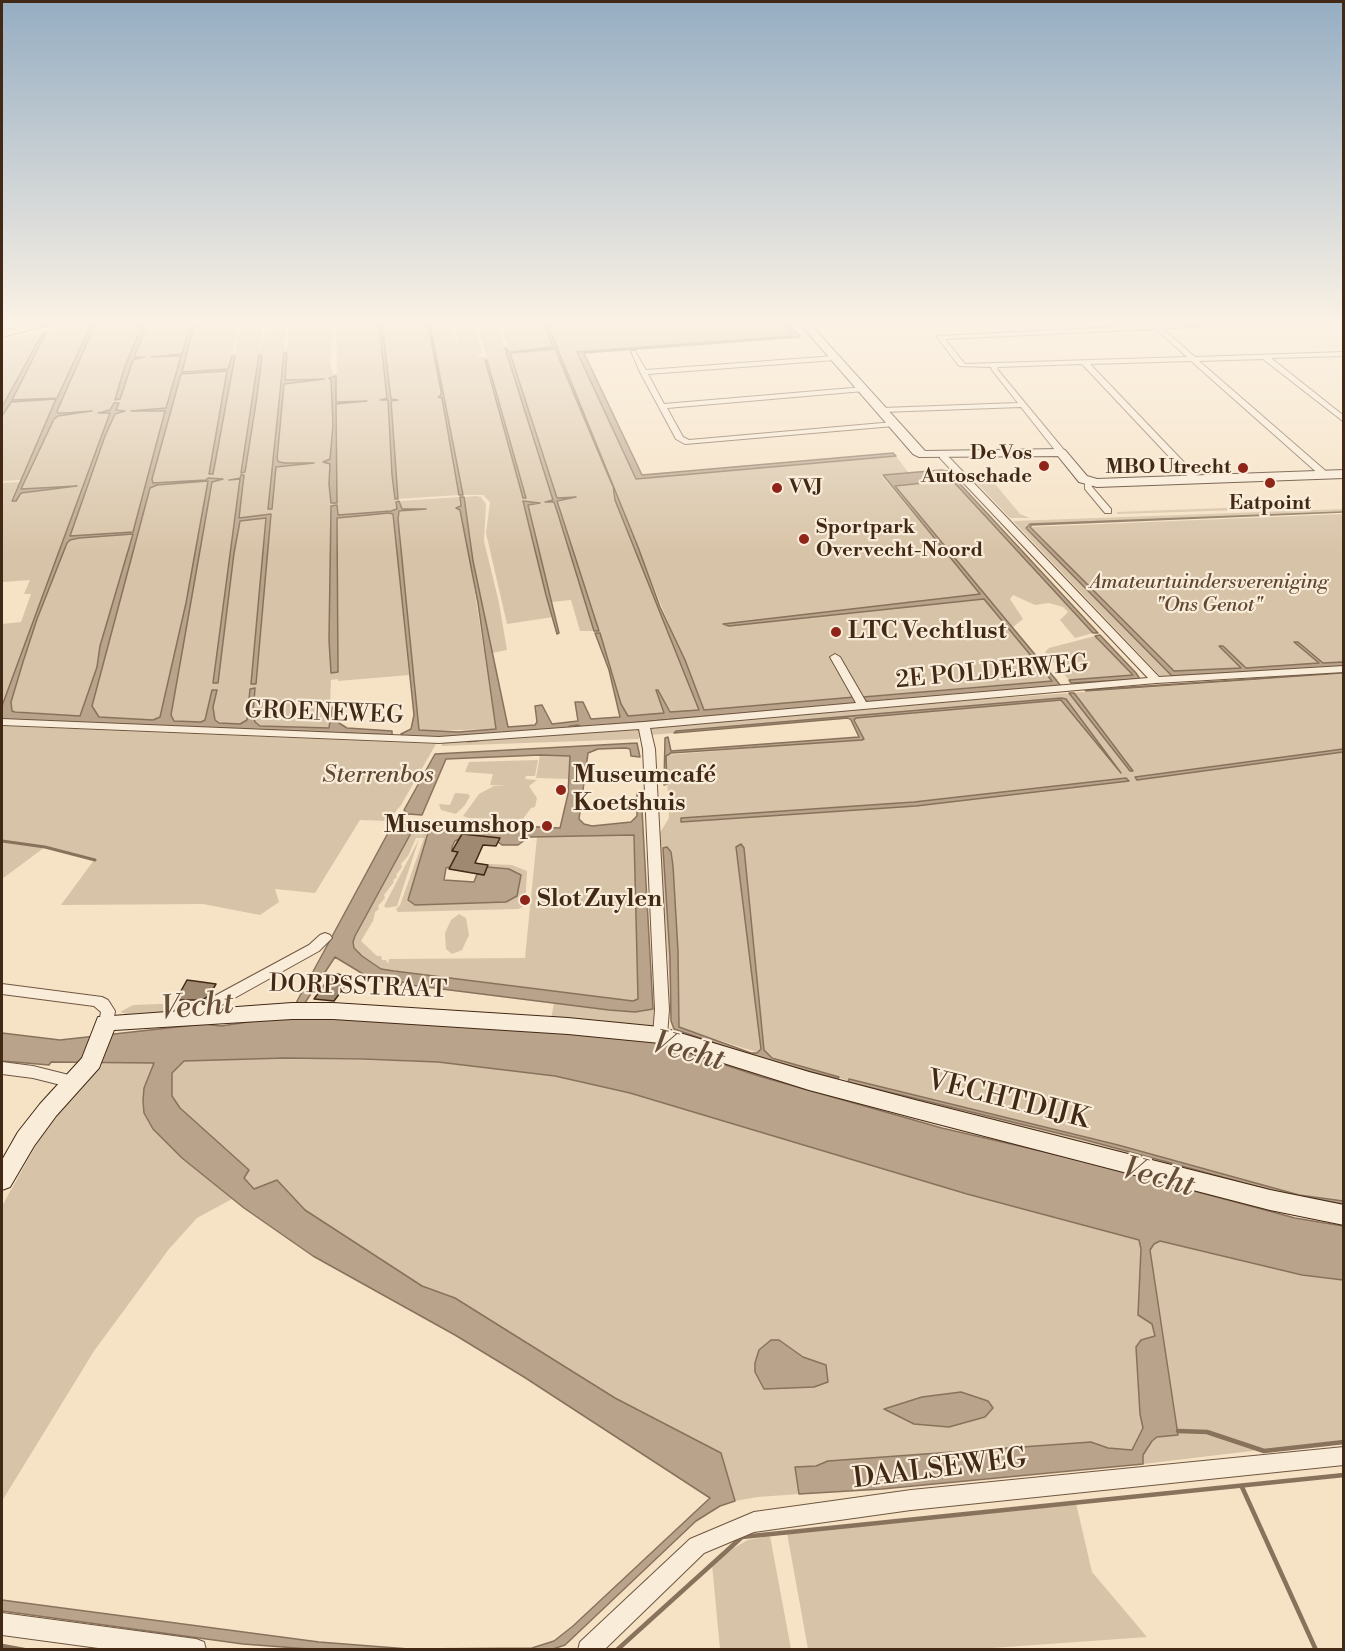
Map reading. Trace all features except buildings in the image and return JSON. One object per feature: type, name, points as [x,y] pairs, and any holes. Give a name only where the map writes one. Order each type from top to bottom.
[{"type":"street","points":[[659,402],[680,439],[688,442],[894,424]]},
{"type":"street","points":[[661,406],[708,402]]},
{"type":"street","points":[[875,402],[917,452],[923,455],[1061,452]]},
{"type":"street","points":[[1021,402],[1083,479],[1088,482],[1344,474]]},
{"type":"street","points":[[1122,402],[1196,480]]},
{"type":"street","points":[[1242,402],[1325,475]]},
{"type":"street","points":[[1322,402],[1344,420]]},
{"type":"street","points":[[882,410],[1023,405]]},
{"type":"street","points":[[943,456],[1156,680]]},
{"type":"street","points":[[1088,482],[1088,487],[1108,511]]},
{"type":"street","points":[[835,657],[862,705]]},
{"type":"street","name":"2E POLDERWEG","points":[[644,725],[1156,680],[1344,669]]},
{"type":"street","name":"GROENEWEG","points":[[2,722],[440,740],[644,725]]},
{"type":"street","points":[[644,725],[649,749],[662,1010],[660,1035]]},
{"type":"street","points":[[189,1016],[216,1004],[315,948],[325,938]]},
{"type":"street","points":[[2,989],[97,1000],[108,1011],[91,1062],[26,1138],[2,1180]]},
{"type":"street","name":"DORPSSTRAAT","points":[[104,1028],[189,1016],[298,1011],[396,1014],[660,1035]]},
{"type":"street","name":"VECHTDIJK","points":[[660,1035],[809,1081],[904,1106],[1270,1200],[1344,1215]]},
{"type":"street","points":[[2,1068],[33,1072],[73,1082]]},
{"type":"street","name":"DAALSEWEG","points":[[588,1650],[697,1546],[754,1522],[911,1500],[1344,1456]]},
{"type":"street","points":[[2,1624],[196,1650]]},
{"type":"green space","points":[[11,402],[54,402],[22,480],[2,481],[2,416]]},
{"type":"green space","points":[[61,402],[168,402],[166,408],[141,411],[165,411],[133,532],[70,536],[105,436],[115,414],[124,412],[115,410],[119,404],[110,410],[99,411],[110,413],[2,706],[2,624],[21,622],[31,594],[24,594],[30,580],[2,582],[2,483],[20,482],[11,500],[16,501],[21,493],[76,487],[21,489],[54,419],[57,416],[92,412],[58,413]]},
{"type":"green space","points":[[173,402],[223,402],[210,474],[213,474],[227,402],[252,402],[242,473],[245,472],[256,402],[279,402],[268,509],[276,467],[314,463],[278,462],[282,402],[332,402],[330,460],[324,461],[330,464],[331,503],[337,503],[336,403],[388,402],[397,509],[337,515],[331,506],[329,640],[331,673],[338,671],[337,518],[393,513],[409,675],[331,680],[329,728],[260,726],[255,722],[253,714],[254,689],[250,689],[247,720],[240,724],[219,723],[214,720],[213,707],[217,690],[206,720],[201,722],[174,721],[171,715],[212,482],[222,479],[208,481],[186,603],[160,717],[153,720],[99,717],[92,706],[150,488],[179,483],[153,483],[152,479]],"holes":[[[244,476],[239,518],[246,518],[240,520],[218,683],[214,683],[240,479],[229,479]],[[271,515],[257,677],[256,684],[251,684],[266,518],[262,517]]]},
{"type":"green space","points":[[391,402],[443,402],[459,495],[398,499]]},
{"type":"green space","points":[[445,402],[496,402],[523,498],[525,497],[498,402],[523,402],[553,500],[545,502],[554,502],[594,631],[580,631],[571,600],[552,602],[528,505],[539,502],[523,501],[553,617],[507,624],[486,533],[490,502],[483,495],[463,495]]},
{"type":"green space","points":[[525,402],[601,402],[636,479],[896,456],[908,472],[881,475],[1007,626],[895,485],[952,480],[1093,633],[1075,638],[1060,620],[1068,612],[1063,607],[1049,603],[1035,605],[1013,595],[1010,599],[1023,619],[1013,627],[1058,680],[704,710],[608,475],[615,500],[699,710],[669,712],[658,690],[656,691],[664,713],[628,716],[621,704],[557,501],[577,497],[557,499]]},
{"type":"green space","points":[[991,479],[1020,514],[1030,518],[1010,518],[974,480]]},
{"type":"green space","points":[[460,497],[496,729],[423,731],[419,730],[398,519],[399,512],[424,509],[402,509],[399,501]]},
{"type":"green space","points":[[464,497],[481,497],[486,504],[484,541],[499,603],[507,650],[492,653],[473,561]]},
{"type":"green space","points":[[1303,505],[1306,508],[1117,514],[1117,512]]},
{"type":"green space","points":[[1344,509],[1343,512],[1027,525],[1026,528],[1172,676],[1162,678],[1013,521]]},
{"type":"green space","name":"Amateurtuindersvereniging \"Ons Genot\"","points":[[1343,514],[1343,662],[1181,673],[1170,669],[1030,527]]},
{"type":"green space","points":[[133,533],[100,646],[97,667],[80,716],[12,711],[11,702],[37,619],[67,543],[79,538]]},
{"type":"green space","points":[[1095,636],[1133,675],[1069,680],[1045,652],[1049,648]]},
{"type":"green space","points":[[1343,674],[1343,1209],[913,1101],[673,1026],[658,836],[669,818],[666,755],[864,739],[854,718],[650,735],[650,729],[653,727],[957,701]]},
{"type":"green space","name":"Sterrenbos","points":[[2,726],[436,744],[401,805],[388,821],[360,820],[315,893],[275,889],[279,902],[260,915],[203,904],[61,905],[94,860],[45,847],[2,879]]},
{"type":"green space","points":[[640,727],[641,736],[638,739],[441,746],[443,743]]},
{"type":"green space","points":[[540,755],[570,756],[569,779],[536,778]]},
{"type":"green space","points":[[538,760],[535,776],[526,776],[525,779],[537,780],[529,786],[537,798],[535,807],[531,808],[523,819],[463,816],[479,794],[494,786],[508,786],[490,785],[493,774],[465,772],[469,762]]},
{"type":"green space","points":[[455,793],[470,796],[465,805],[456,814],[441,810],[439,804],[450,805]]},
{"type":"green space","points":[[417,830],[428,833],[414,905],[509,869],[487,867],[489,864],[512,865],[527,871],[525,906],[518,909],[398,912],[396,909],[400,905],[424,838],[416,838],[361,941],[388,964],[389,959],[525,958],[537,837],[634,835],[638,999],[633,1001],[381,969],[362,956],[354,948],[352,942],[411,833]]},
{"type":"green space","points":[[419,839],[397,906],[386,908],[384,906]]},
{"type":"green space","points":[[459,914],[466,918],[469,935],[462,950],[452,954],[446,949],[445,933],[451,920]]},
{"type":"green space","points":[[213,1002],[180,1014],[133,1016],[120,1012],[133,1005]]},
{"type":"green space","points":[[554,1003],[635,1012],[654,1007],[653,1003],[659,1004],[656,1024],[652,1027],[551,1019]]},
{"type":"green space","points":[[285,1058],[438,1062],[555,1076],[630,1093],[967,1194],[1138,1239],[1141,1249],[1138,1315],[1152,1324],[1155,1337],[1146,1339],[1136,1347],[1143,1428],[1132,1450],[1108,1448],[1091,1442],[828,1461],[816,1466],[795,1467],[799,1494],[735,1501],[721,1453],[615,1398],[455,1298],[422,1286],[304,1210],[277,1180],[254,1189],[244,1178],[249,1170],[180,1108],[172,1096],[172,1073],[184,1061]],"holes":[[[766,1344],[792,1349],[803,1357],[755,1372],[759,1350]]]},
{"type":"green space","points":[[101,1062],[154,1063],[144,1088],[153,1129],[182,1158],[232,1199],[197,1218],[169,1249],[94,1351],[2,1501],[2,1206],[36,1145],[64,1102]]},
{"type":"green space","points":[[1160,1241],[1302,1275],[1343,1280],[1343,1440],[1143,1464],[1143,1455],[1152,1441],[1157,1437],[1178,1434],[1150,1250]]},
{"type":"green space","points":[[1076,1503],[1092,1572],[1147,1637],[964,1650],[808,1649],[787,1533]]},
{"type":"green space","points":[[770,1536],[791,1649],[720,1649],[712,1564],[728,1551],[748,1540]]},
{"type":"water","points":[[5,402],[11,402],[2,416]]},
{"type":"water","points":[[55,402],[61,402],[58,413],[92,411],[58,416],[54,419],[21,489],[77,486],[21,493],[16,501],[12,501]]},
{"type":"water","points":[[168,402],[173,402],[152,479],[153,483],[206,480],[208,478],[223,479],[212,482],[171,715],[174,721],[201,722],[205,720],[212,690],[217,690],[213,707],[215,720],[219,723],[240,724],[247,720],[250,689],[255,688],[253,714],[255,722],[260,726],[329,728],[332,707],[337,707],[339,723],[347,728],[392,731],[392,735],[2,720],[2,706],[110,413],[98,413],[110,410],[114,403],[119,403],[116,410],[125,411],[115,414],[105,436],[70,536],[133,532],[165,411],[131,411],[166,408]],"holes":[[[208,481],[186,603],[160,717],[153,720],[99,717],[92,706],[150,488],[157,485]],[[133,534],[100,646],[97,667],[80,716],[12,711],[11,702],[37,619],[67,543],[79,538]]]},
{"type":"water","points":[[222,402],[226,402],[213,474],[209,474]]},
{"type":"water","points":[[252,402],[256,402],[245,472],[241,473]]},
{"type":"water","points":[[279,402],[282,402],[277,459],[285,463],[314,463],[276,467],[272,509],[268,509]]},
{"type":"water","points":[[332,402],[356,402],[336,404],[337,503],[331,503],[330,464],[323,462],[330,459],[333,425]]},
{"type":"water","points":[[388,402],[391,402],[398,499],[395,499]]},
{"type":"water","points":[[443,402],[445,402],[463,495],[459,495]]},
{"type":"water","points":[[497,402],[499,402],[526,498],[523,498]]},
{"type":"water","points":[[522,402],[526,402],[557,498],[576,497],[557,501],[599,631],[594,631],[554,502],[545,502],[553,500]]},
{"type":"water","points":[[577,402],[579,402],[638,547],[660,607],[685,660],[704,710],[855,697],[857,701],[852,704],[582,727],[578,725],[567,729],[407,738],[401,734],[411,729],[414,715],[393,514],[389,513],[337,518],[338,672],[331,673],[329,640],[331,506],[337,505],[338,515],[391,511],[397,509],[396,502],[399,501],[402,509],[426,509],[399,511],[398,519],[419,730],[458,732],[496,729],[478,603],[460,510],[456,508],[461,506],[460,497],[464,497],[473,561],[508,727],[535,725],[537,722],[535,706],[542,705],[552,724],[578,721],[575,702],[583,702],[591,719],[620,717],[609,670],[595,633],[600,633],[621,704],[628,716],[664,713],[656,690],[670,712],[699,710],[615,500],[613,487]]},
{"type":"water","points":[[600,402],[607,402],[642,475],[893,453],[896,456],[636,479]]},
{"type":"water","points":[[948,471],[1098,633],[1093,633],[952,480],[895,486],[1061,686],[869,702],[864,700],[863,697],[1052,681],[984,599],[729,626],[723,624],[980,594],[883,475]]},
{"type":"water","points":[[244,475],[239,518],[271,514],[256,684],[251,684],[266,518],[240,521],[218,683],[213,683],[240,479],[229,480],[240,478]]},
{"type":"water","points":[[523,501],[540,503],[528,505],[559,633],[557,634],[546,595]]},
{"type":"water","points":[[1343,512],[1032,525],[1030,527],[1174,671],[1241,668],[1219,646],[1223,646],[1246,668],[1319,663],[1294,642],[1298,642],[1323,663],[1343,662],[1343,667],[1172,676],[1026,528],[1030,524]]},
{"type":"water","points":[[1100,635],[1140,679],[1071,683],[1069,680],[1133,675],[1095,636]]},
{"type":"water","points":[[1343,673],[1086,691],[1085,690]]},
{"type":"water","points":[[1069,693],[1074,693],[1133,771],[1130,771]]},
{"type":"water","points":[[1066,699],[1121,773],[1061,700],[856,718],[854,720],[864,739],[862,740],[671,753],[666,756],[667,784],[664,785],[665,738],[668,737],[671,751],[859,737],[848,718],[674,733],[676,731]]},
{"type":"water","name":"Vecht","points":[[637,743],[640,757],[631,756],[630,749],[626,748],[598,749],[588,753],[579,819],[584,824],[592,826],[631,822],[637,816],[637,792],[641,792],[653,1009],[635,1012],[609,1010],[410,985],[411,983],[402,982],[401,985],[373,980],[335,957],[297,1015],[531,1029],[655,1042],[762,1077],[942,1128],[1075,1159],[1295,1218],[1343,1226],[1343,1280],[1302,1275],[1160,1241],[1150,1250],[1178,1435],[1157,1437],[1152,1441],[1143,1455],[1143,1464],[882,1489],[799,1494],[795,1467],[816,1466],[828,1461],[1091,1442],[1108,1448],[1132,1450],[1143,1428],[1136,1347],[1141,1340],[1155,1336],[1152,1324],[1138,1315],[1141,1249],[1139,1240],[967,1194],[630,1093],[555,1076],[438,1062],[285,1058],[184,1061],[172,1073],[172,1096],[180,1108],[249,1170],[244,1178],[254,1189],[277,1180],[305,1210],[422,1286],[455,1298],[615,1398],[721,1453],[735,1501],[720,1506],[696,1521],[565,1645],[553,1649],[409,1649],[532,1648],[554,1641],[710,1498],[524,1377],[455,1335],[313,1256],[244,1208],[182,1158],[153,1129],[144,1113],[143,1101],[144,1088],[154,1063],[51,1062],[49,1065],[2,1061],[2,1033],[60,1040],[204,1024],[221,1026],[289,1016],[395,820],[560,828],[568,794],[570,756],[446,759],[422,815],[408,814],[404,810],[435,754]],"holes":[[[417,830],[428,833],[408,900],[415,905],[506,902],[517,896],[521,875],[509,869],[487,867],[484,875],[477,874],[474,882],[444,880],[446,868],[450,867],[458,851],[452,851],[452,847],[461,835],[499,838],[498,842],[502,845],[518,845],[529,837],[634,835],[638,999],[633,1001],[381,969],[362,956],[354,948],[355,936],[411,833]]]},
{"type":"water","points":[[1343,749],[1343,752],[1137,780],[1135,777]]},
{"type":"water","points":[[1126,778],[1129,781],[916,806],[681,822],[681,818],[914,802]]},
{"type":"water","points":[[741,844],[744,848],[764,1050],[772,1058],[839,1077],[838,1079],[746,1054],[674,1029],[671,1021],[670,957],[663,848],[667,847],[671,852],[673,866],[678,951],[679,1027],[751,1053],[757,1053],[761,1049],[736,847]]},
{"type":"water","points":[[849,1079],[1118,1145],[1299,1195],[1343,1201],[1343,1204],[1274,1191],[1082,1139],[848,1082]]},
{"type":"water","points":[[771,1340],[779,1340],[803,1357],[826,1365],[828,1382],[814,1387],[764,1389],[755,1372],[755,1363],[759,1350]]},
{"type":"water","points":[[961,1392],[988,1401],[993,1408],[985,1417],[949,1427],[914,1424],[884,1409],[922,1397]]},
{"type":"water","points":[[2,1600],[319,1642],[409,1649],[309,1649],[243,1644],[2,1611]]},
{"type":"waterway","points":[[468,741],[478,740]]},
{"type":"waterway","points":[[2,841],[45,847],[95,860]]},
{"type":"waterway","points":[[1178,1431],[1207,1432],[1264,1451],[1344,1442]]},
{"type":"waterway","points":[[617,1650],[742,1537],[1344,1475]]},
{"type":"waterway","points":[[1242,1487],[1316,1650]]},
{"type":"waterway","points":[[2,1646],[24,1650]]},
{"type":"place","name":"De Vos Autoschade","points":[[1044,466]]},
{"type":"place","name":"MBO Utrecht","points":[[1243,468]]},
{"type":"place","name":"Eatpoint","points":[[1270,483]]},
{"type":"place","name":"VVJ","points":[[777,488]]},
{"type":"place","name":"Sportpark Overvecht-Noord","points":[[804,539]]},
{"type":"place","name":"LTC Vechtlust","points":[[836,632]]},
{"type":"place","name":"Museumcafé Koetshuis","points":[[561,790]]},
{"type":"place","name":"Museumshop","points":[[547,826]]},
{"type":"place","name":"Slot Zuylen","points":[[525,900]]}]
